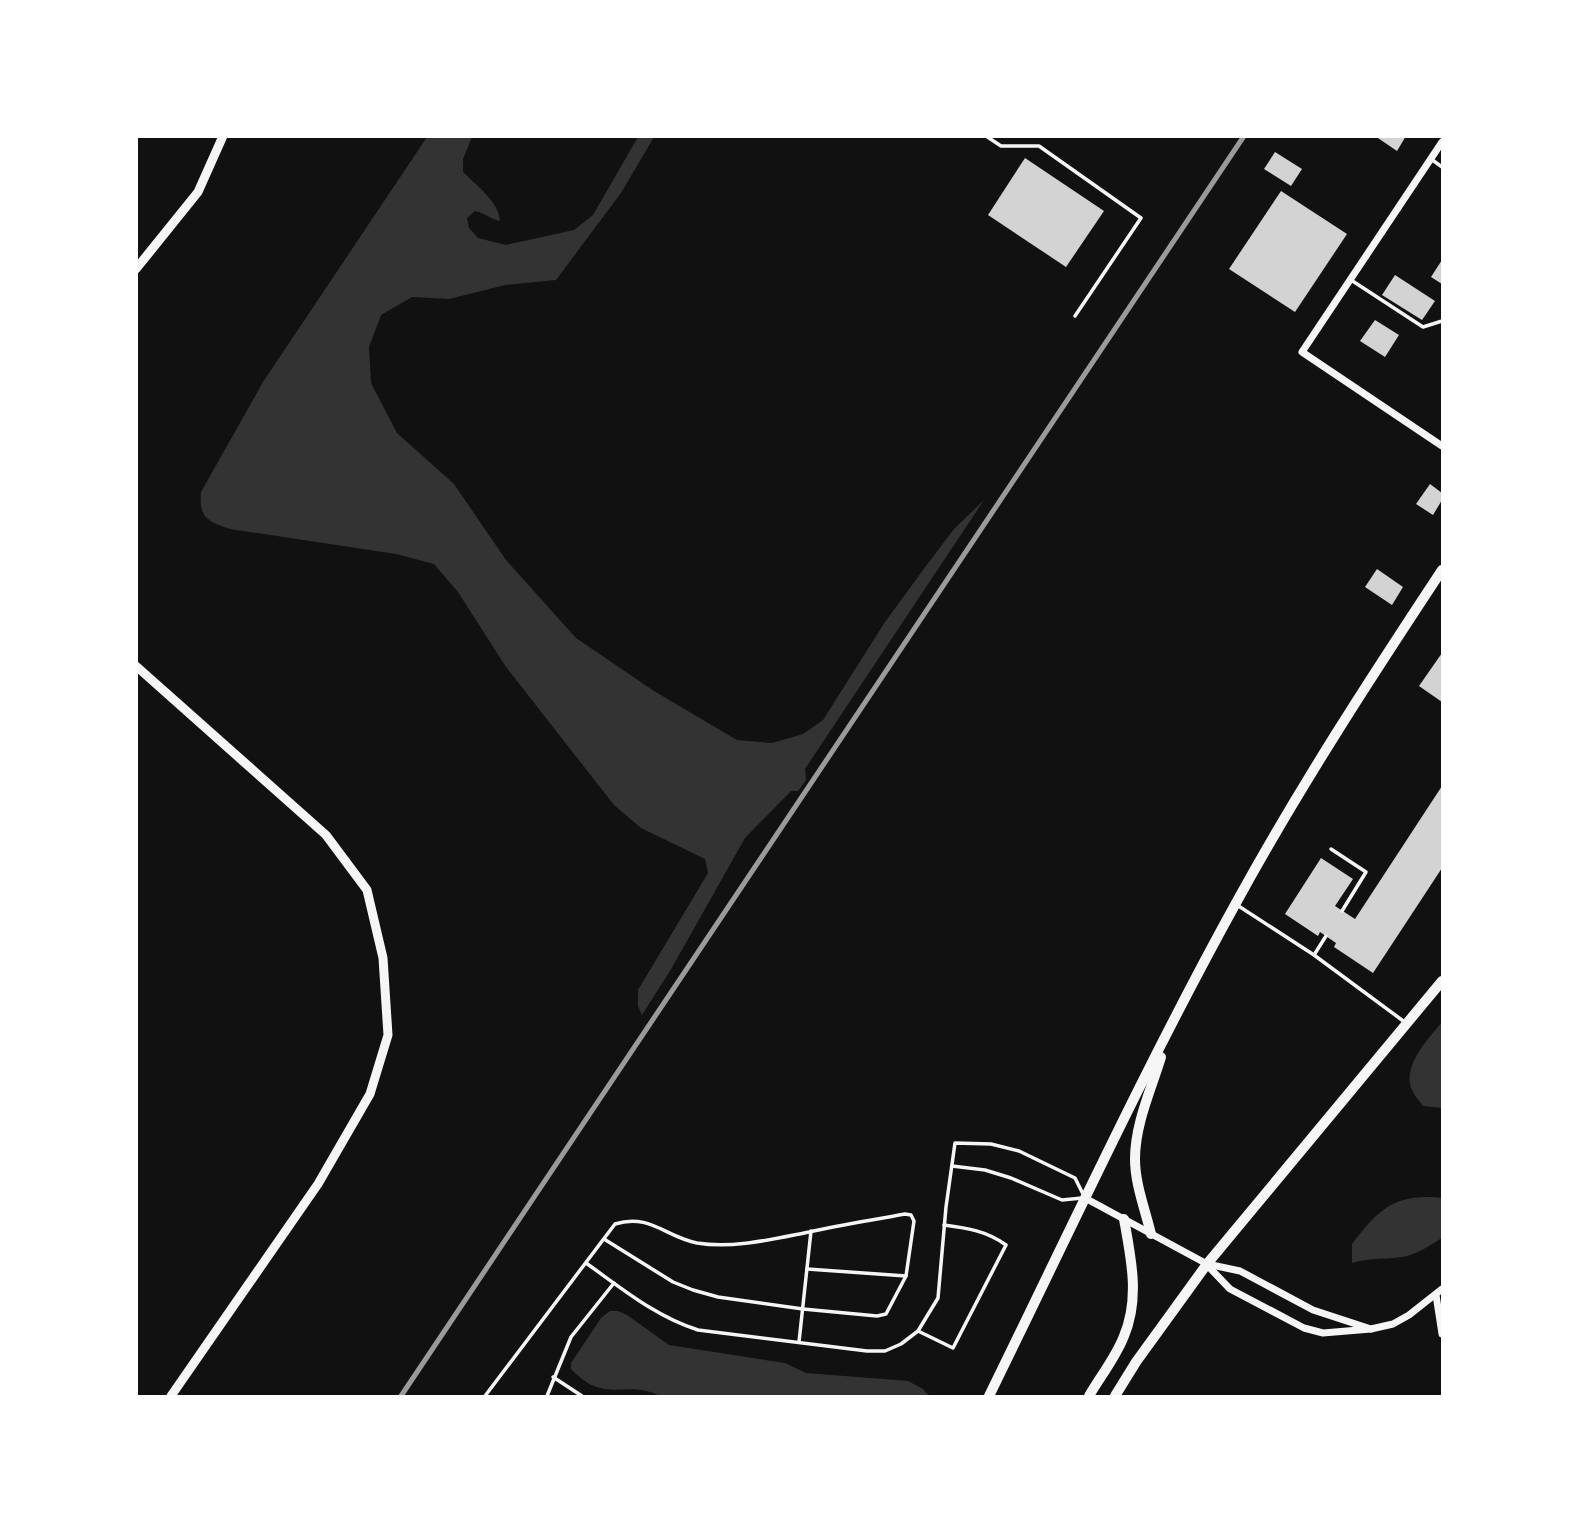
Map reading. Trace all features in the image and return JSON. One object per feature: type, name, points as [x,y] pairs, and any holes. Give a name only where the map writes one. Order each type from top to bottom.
[{"type":"main road","points":[[989,1396],[1085,1198],[1236,904],[1328,744],[1443,570]]},
{"type":"main road","points":[[1115,1396],[1136,1362],[1207,1264],[1443,981]]},
{"type":"main road","points":[[1151,1234],[1136,1176],[1136,1146],[1169,1031]]},
{"type":"main road","points":[[1088,1396],[1124,1338],[1131,1315],[1133,1274],[1124,1219]]},
{"type":"street","points":[[136,269],[198,192],[223,136]]},
{"type":"street","points":[[1443,142],[1302,352],[1443,446]]},
{"type":"street","points":[[136,666],[326,835],[367,890],[383,958],[388,1035],[370,1094],[318,1184],[171,1396]]},
{"type":"street","points":[[1085,1198],[1207,1264],[1240,1271],[1326,1316],[1371,1328]]},
{"type":"street","points":[[1207,1264],[1230,1289],[1304,1328],[1323,1333],[1371,1328],[1400,1320],[1443,1289]]},
{"type":"street","points":[[1436,1295],[1443,1335]]},
{"type":"lane","points":[[986,136],[1002,146],[1039,146],[1141,218],[1075,316]]},
{"type":"lane","points":[[1431,159],[1443,167]]},
{"type":"lane","points":[[1350,280],[1423,327],[1443,321]]},
{"type":"lane","points":[[1331,849],[1366,872],[1342,911]]},
{"type":"lane","points":[[1236,904],[1314,955],[1407,1024]]},
{"type":"lane","points":[[1314,955],[1326,936]]},
{"type":"lane","points":[[586,1263],[663,1316],[681,1325],[867,1351],[885,1351],[901,1344],[918,1331],[938,1298],[944,1225],[955,1143],[991,1144],[1043,1161],[1075,1178],[1085,1198],[1062,1200],[985,1170],[952,1167]]},
{"type":"lane","points":[[485,1396],[615,1224],[628,1220],[644,1222],[694,1242],[717,1244],[775,1239],[905,1214],[911,1215],[914,1221],[906,1276],[886,1314],[877,1316],[803,1309],[718,1297],[692,1290],[673,1282],[604,1239]]},
{"type":"lane","points":[[918,1331],[953,1348],[1006,1245],[977,1230],[944,1225]]},
{"type":"lane","points":[[799,1342],[811,1231]]},
{"type":"lane","points":[[807,1269],[906,1276]]},
{"type":"lane","points":[[547,1396],[571,1337],[614,1283]]},
{"type":"lane","points":[[553,1377],[582,1396]]},
{"type":"shaded area","points":[[427,137],[472,137],[463,159],[463,172],[496,207],[500,221],[475,211],[467,218],[469,228],[478,238],[506,245],[574,230],[593,215],[638,137],[654,137],[621,193],[556,280],[505,285],[449,299],[412,297],[381,315],[369,347],[371,383],[397,433],[454,484],[506,560],[576,638],[654,691],[737,740],[772,743],[803,734],[823,720],[885,622],[954,529],[984,500],[805,769],[806,780],[798,791],[791,791],[745,838],[642,1015],[638,1006],[638,990],[708,873],[705,859],[641,828],[614,805],[506,667],[458,592],[434,564],[396,554],[230,529],[210,521],[201,508],[201,492],[263,382]]},
{"type":"shaded area","points":[[1442,1022],[1442,1108],[1423,1106],[1413,1092],[1410,1073],[1417,1054]]},
{"type":"shaded area","points":[[1412,1198],[1442,1198],[1442,1238],[1407,1256],[1352,1263],[1352,1244],[1380,1213],[1400,1201]]},
{"type":"shaded area","points":[[610,1311],[627,1315],[669,1345],[785,1363],[806,1373],[908,1381],[923,1389],[929,1396],[660,1396],[636,1389],[605,1389],[583,1380],[571,1369],[571,1363],[601,1318]]},
{"type":"building","points":[[1375,136],[1406,136],[1397,151]]},
{"type":"building","points":[[1275,152],[1302,169],[1291,186],[1264,169]]},
{"type":"building","points":[[1025,158],[1104,211],[1066,267],[988,215]]},
{"type":"building","points":[[1281,191],[1347,234],[1295,312],[1229,269]]},
{"type":"building","points":[[1442,260],[1442,284],[1431,277]]},
{"type":"building","points":[[1395,275],[1435,301],[1422,320],[1382,295]]},
{"type":"building","points":[[1375,320],[1399,335],[1385,357],[1360,341]]},
{"type":"building","points":[[1430,484],[1442,493],[1442,500],[1433,515],[1416,504]]},
{"type":"building","points":[[1377,569],[1403,587],[1392,605],[1365,587]]},
{"type":"building","points":[[1442,653],[1442,702],[1419,686]]},
{"type":"building","points":[[1442,786],[1442,868],[1373,973],[1334,947],[1336,943],[1320,932],[1318,936],[1285,914],[1321,858],[1353,879],[1335,906],[1355,919]]},
{"type":"railway","points":[[401,1396],[1244,136]]}]
